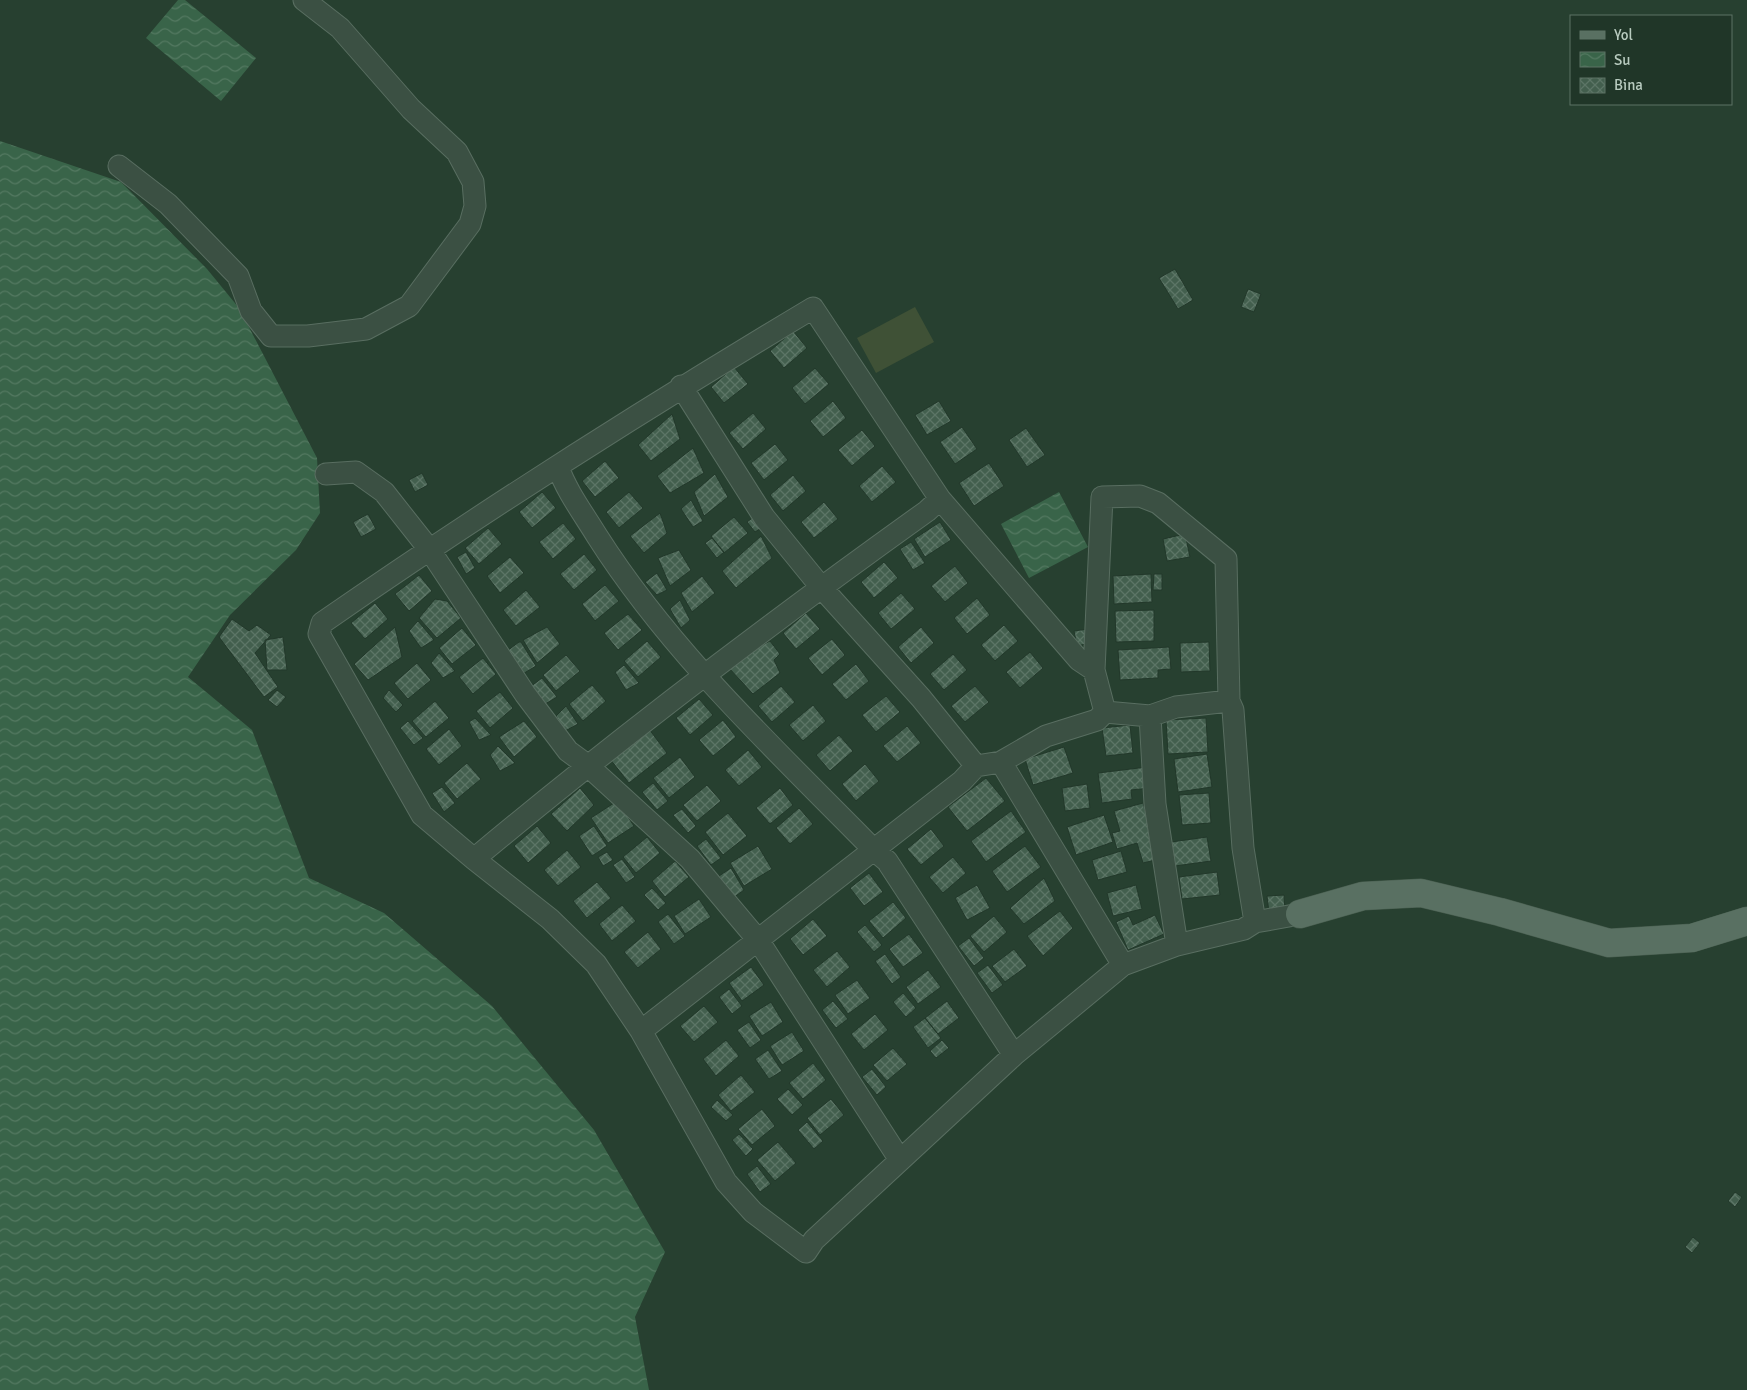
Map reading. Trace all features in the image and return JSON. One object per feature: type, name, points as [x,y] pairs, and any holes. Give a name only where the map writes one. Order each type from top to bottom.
[{"type":"main road","points":[[1300,914],[1364,896],[1421,894],[1500,912],[1609,943],[1692,938],[1747,921]]},
{"type":"street","points":[[119,166],[168,204],[238,276],[251,311],[271,336],[308,336],[366,329],[409,306],[470,224],[475,206],[472,182],[457,152],[412,109],[340,28],[304,0]]},
{"type":"street","points":[[1094,670],[1079,660],[940,499],[813,308],[681,386],[429,549],[322,623],[319,634],[422,814],[550,920],[596,964],[641,1031],[726,1182],[753,1212],[806,1252],[814,1240],[1014,1055],[1123,966],[1177,945],[1244,928],[1255,922],[1300,914]]},
{"type":"street","points":[[681,386],[764,517],[821,587],[921,698],[976,766]]},
{"type":"street","points":[[558,467],[564,483],[619,570],[704,675],[874,850],[887,861],[1014,1055]]},
{"type":"street","points":[[326,474],[356,472],[384,492],[429,549],[525,694],[568,751],[587,765],[690,859],[758,940],[900,1160]]},
{"type":"street","points":[[1105,712],[1094,670],[1102,497],[1140,496],[1158,503],[1226,559],[1229,701],[1233,710],[1243,848],[1255,922]]},
{"type":"street","points":[[474,859],[587,765],[821,587],[927,512],[940,499]]},
{"type":"street","points":[[1105,712],[1150,716],[1176,707],[1229,701]]},
{"type":"street","points":[[641,1031],[962,781],[976,766],[1001,762],[1046,736],[1097,720],[1105,712]]},
{"type":"street","points":[[1150,716],[1155,804],[1177,945]]},
{"type":"street","points":[[1001,762],[1123,966]]},
{"type":"shaded area","points":[[915,307],[934,342],[876,373],[857,338]]},
{"type":"water","points":[[178,0],[185,0],[256,58],[221,101],[146,38]]},
{"type":"water","points":[[0,141],[121,182],[207,269],[239,308],[317,458],[320,513],[296,550],[230,615],[188,677],[252,730],[309,878],[384,913],[492,1006],[594,1130],[665,1252],[635,1317],[649,1390],[0,1390]]},
{"type":"water","points":[[1059,492],[1088,547],[1029,578],[1001,524]]},
{"type":"building","points":[[1175,269],[1193,300],[1178,309],[1159,278]]},
{"type":"building","points":[[1248,289],[1261,294],[1254,312],[1241,307]]},
{"type":"building","points":[[793,331],[807,348],[784,368],[770,351]]},
{"type":"building","points":[[734,367],[748,384],[724,403],[711,387]]},
{"type":"building","points":[[815,368],[829,384],[805,404],[792,388]]},
{"type":"building","points":[[833,401],[846,418],[823,437],[810,421]]},
{"type":"building","points":[[939,401],[951,421],[927,435],[915,415]]},
{"type":"building","points":[[753,413],[766,429],[743,449],[729,433]]},
{"type":"building","points":[[672,414],[680,439],[651,461],[638,445]]},
{"type":"building","points":[[962,427],[977,449],[955,464],[940,442]]},
{"type":"building","points":[[1026,428],[1045,455],[1027,467],[1009,440]]},
{"type":"building","points":[[862,430],[875,446],[852,466],[838,450]]},
{"type":"building","points":[[775,444],[788,460],[764,480],[751,463]]},
{"type":"building","points":[[693,448],[704,473],[670,493],[657,476]]},
{"type":"building","points":[[605,461],[619,478],[595,497],[582,481]]},
{"type":"building","points":[[989,463],[1004,486],[974,506],[959,483]]},
{"type":"building","points":[[882,466],[896,482],[872,502],[859,486]]},
{"type":"building","points":[[422,473],[428,485],[415,492],[409,480]]},
{"type":"building","points":[[715,474],[728,497],[704,516],[694,492]]},
{"type":"building","points":[[793,475],[806,491],[783,511],[770,495]]},
{"type":"building","points":[[542,492],[556,508],[532,528],[519,512]]},
{"type":"building","points":[[629,492],[643,508],[619,528],[606,512]]},
{"type":"building","points":[[691,500],[703,521],[693,527],[681,509]]},
{"type":"building","points":[[824,502],[838,519],[814,538],[801,522]]},
{"type":"building","points":[[660,513],[667,533],[644,553],[630,536]]},
{"type":"building","points":[[368,514],[376,529],[361,537],[353,522]]},
{"type":"building","points":[[755,516],[763,527],[755,532],[747,522]]},
{"type":"building","points":[[734,517],[748,533],[724,553],[711,536]]},
{"type":"building","points":[[940,522],[951,540],[925,557],[914,539]]},
{"type":"building","points":[[563,523],[576,539],[553,559],[539,542]]},
{"type":"building","points":[[488,528],[502,544],[479,564],[465,548]]},
{"type":"building","points":[[1185,534],[1190,557],[1167,561],[1163,539]]},
{"type":"building","points":[[761,536],[772,558],[736,588],[722,571]]},
{"type":"building","points":[[712,538],[724,552],[717,558],[705,543]]},
{"type":"building","points":[[911,542],[925,563],[913,570],[900,549]]},
{"type":"building","points":[[679,550],[691,570],[670,586],[658,558]]},
{"type":"building","points":[[466,552],[475,568],[466,574],[457,557]]},
{"type":"building","points":[[584,554],[597,570],[574,590],[560,574]]},
{"type":"building","points":[[510,557],[524,573],[500,593],[487,576]]},
{"type":"building","points":[[884,562],[898,578],[874,598],[861,582]]},
{"type":"building","points":[[955,566],[968,583],[945,602],[931,586]]},
{"type":"building","points":[[657,573],[667,590],[657,595],[645,582]]},
{"type":"building","points":[[1151,574],[1152,602],[1114,604],[1113,576]]},
{"type":"building","points":[[1154,574],[1162,574],[1162,590],[1153,590]]},
{"type":"building","points":[[419,575],[432,591],[409,611],[395,594]]},
{"type":"building","points":[[702,576],[715,593],[692,612],[681,593]]},
{"type":"building","points":[[605,585],[619,601],[595,621],[582,604]]},
{"type":"building","points":[[526,590],[540,607],[516,626],[503,610]]},
{"type":"building","points":[[901,593],[915,609],[891,629],[878,613]]},
{"type":"building","points":[[977,598],[990,615],[967,634],[954,618]]},
{"type":"building","points":[[435,599],[447,601],[461,618],[437,638],[419,618]]},
{"type":"building","points":[[680,600],[690,620],[681,628],[670,609]]},
{"type":"building","points":[[375,603],[388,619],[365,639],[351,623]]},
{"type":"building","points":[[1154,610],[1154,641],[1116,642],[1115,611]]},
{"type":"building","points":[[806,613],[820,629],[796,649],[783,633]]},
{"type":"building","points":[[628,614],[642,630],[618,650],[604,633]]},
{"type":"building","points":[[232,619],[249,631],[257,625],[271,635],[255,653],[278,687],[264,697],[219,637]]},
{"type":"building","points":[[418,621],[434,640],[421,648],[409,631]]},
{"type":"building","points":[[1004,625],[1018,641],[995,661],[981,645]]},
{"type":"building","points":[[395,627],[402,657],[368,680],[354,664]]},
{"type":"building","points":[[547,627],[560,644],[537,663],[523,640]]},
{"type":"building","points":[[921,627],[934,643],[911,663],[898,647]]},
{"type":"building","points":[[462,628],[476,645],[452,664],[439,648]]},
{"type":"building","points":[[1088,629],[1090,643],[1077,646],[1074,631]]},
{"type":"building","points":[[283,637],[287,670],[267,670],[265,640]]},
{"type":"building","points":[[832,639],[845,655],[822,675],[808,658]]},
{"type":"building","points":[[647,641],[661,657],[638,677],[624,661]]},
{"type":"building","points":[[770,641],[780,654],[774,660],[780,673],[753,694],[729,668],[747,653]]},
{"type":"building","points":[[521,642],[536,666],[521,675],[507,651]]},
{"type":"building","points":[[1209,642],[1210,671],[1181,672],[1180,643]]},
{"type":"building","points":[[1169,647],[1171,669],[1158,670],[1158,678],[1120,680],[1118,650]]},
{"type":"building","points":[[1030,652],[1043,668],[1020,688],[1006,672]]},
{"type":"building","points":[[439,653],[455,671],[443,678],[431,663]]},
{"type":"building","points":[[953,654],[967,670],[944,690],[930,674]]},
{"type":"building","points":[[566,655],[580,671],[556,691],[543,675]]},
{"type":"building","points":[[483,658],[496,674],[473,694],[459,677]]},
{"type":"building","points":[[417,663],[431,680],[408,699],[394,683]]},
{"type":"building","points":[[856,664],[869,681],[846,700],[832,684]]},
{"type":"building","points":[[624,665],[639,683],[626,690],[615,672]]},
{"type":"building","points":[[542,678],[557,697],[540,707],[530,687]]},
{"type":"building","points":[[592,685],[606,701],[583,721],[569,704]]},
{"type":"building","points":[[781,686],[795,702],[772,722],[758,706]]},
{"type":"building","points":[[975,686],[989,702],[965,722],[951,706]]},
{"type":"building","points":[[277,690],[286,697],[277,707],[268,700]]},
{"type":"building","points":[[389,690],[403,705],[396,712],[383,698]]},
{"type":"building","points":[[500,692],[513,708],[490,728],[476,711]]},
{"type":"building","points":[[886,696],[900,712],[876,732],[862,715]]},
{"type":"building","points":[[699,699],[713,715],[690,735],[676,718]]},
{"type":"building","points":[[435,701],[449,718],[426,737],[412,721]]},
{"type":"building","points":[[813,705],[826,721],[803,741],[789,725]]},
{"type":"building","points":[[566,706],[578,724],[565,731],[556,716]]},
{"type":"building","points":[[475,718],[491,735],[479,740],[469,722]]},
{"type":"building","points":[[1206,718],[1208,752],[1168,754],[1166,720]]},
{"type":"building","points":[[723,720],[736,737],[713,756],[699,740]]},
{"type":"building","points":[[408,721],[423,738],[414,745],[400,728]]},
{"type":"building","points":[[524,721],[537,737],[514,757],[499,737]]},
{"type":"building","points":[[1130,725],[1133,753],[1106,756],[1102,728]]},
{"type":"building","points":[[907,726],[921,743],[897,762],[883,746]]},
{"type":"building","points":[[449,729],[462,746],[439,765],[426,749]]},
{"type":"building","points":[[649,729],[667,753],[629,783],[610,759]]},
{"type":"building","points":[[839,735],[853,751],[830,771],[816,755]]},
{"type":"building","points":[[498,746],[515,763],[500,771],[490,755]]},
{"type":"building","points":[[1064,747],[1073,773],[1033,785],[1025,759]]},
{"type":"building","points":[[748,750],[762,767],[739,786],[725,770]]},
{"type":"building","points":[[1207,754],[1212,787],[1178,792],[1174,759]]},
{"type":"building","points":[[680,757],[695,777],[669,798],[653,778]]},
{"type":"building","points":[[467,763],[481,779],[457,799],[444,783]]},
{"type":"building","points":[[865,764],[879,781],[856,801],[842,784]]},
{"type":"building","points":[[1147,767],[1150,788],[1131,790],[1132,799],[1102,803],[1098,773]]},
{"type":"building","points":[[986,778],[1005,801],[967,831],[948,807]]},
{"type":"building","points":[[653,783],[668,801],[657,810],[642,792]]},
{"type":"building","points":[[1087,784],[1090,808],[1065,811],[1062,788]]},
{"type":"building","points":[[707,785],[721,801],[697,821],[683,805]]},
{"type":"building","points":[[442,787],[455,803],[444,812],[432,793]]},
{"type":"building","points":[[580,788],[594,805],[567,831],[551,814]]},
{"type":"building","points":[[780,788],[793,805],[770,824],[756,808]]},
{"type":"building","points":[[1209,793],[1211,823],[1182,825],[1179,795]]},
{"type":"building","points":[[617,801],[634,826],[608,843],[591,818]]},
{"type":"building","points":[[1143,803],[1159,859],[1143,863],[1137,843],[1117,849],[1112,833],[1120,831],[1114,811]]},
{"type":"building","points":[[799,808],[813,824],[790,844],[776,828]]},
{"type":"building","points":[[682,809],[696,826],[688,833],[673,815]]},
{"type":"building","points":[[1011,811],[1026,832],[986,862],[971,841]]},
{"type":"building","points":[[728,813],[747,836],[723,855],[705,832]]},
{"type":"building","points":[[1104,815],[1113,842],[1076,855],[1067,827]]},
{"type":"building","points":[[537,826],[551,843],[528,863],[514,846]]},
{"type":"building","points":[[594,826],[607,846],[592,856],[579,836]]},
{"type":"building","points":[[931,829],[944,846],[921,865],[907,849]]},
{"type":"building","points":[[647,837],[660,853],[636,873],[623,857]]},
{"type":"building","points":[[1207,837],[1211,861],[1175,866],[1171,842]]},
{"type":"building","points":[[706,839],[721,858],[711,865],[697,846]]},
{"type":"building","points":[[758,846],[772,869],[744,886],[730,863]]},
{"type":"building","points":[[1025,846],[1041,867],[1007,892],[992,871]]},
{"type":"building","points":[[567,850],[581,867],[558,886],[544,870]]},
{"type":"building","points":[[1121,851],[1127,872],[1098,880],[1092,860]]},
{"type":"building","points":[[607,852],[613,860],[603,866],[598,857]]},
{"type":"building","points":[[953,857],[966,873],[943,893],[929,877]]},
{"type":"building","points":[[622,859],[635,877],[626,883],[613,865]]},
{"type":"building","points":[[675,861],[689,877],[665,897],[652,881]]},
{"type":"building","points":[[731,868],[744,890],[733,898],[719,876]]},
{"type":"building","points":[[1217,872],[1220,895],[1182,899],[1179,877]]},
{"type":"building","points":[[869,873],[883,892],[864,906],[850,888]]},
{"type":"building","points":[[1044,878],[1055,901],[1024,924],[1010,908]]},
{"type":"building","points":[[597,882],[611,898],[587,918],[573,901]]},
{"type":"building","points":[[977,885],[990,908],[967,920],[955,898]]},
{"type":"building","points":[[1136,885],[1142,909],[1113,916],[1107,893]]},
{"type":"building","points":[[652,888],[666,903],[658,910],[644,895]]},
{"type":"building","points":[[1284,895],[1285,912],[1269,913],[1267,896]]},
{"type":"building","points":[[699,899],[711,917],[685,934],[674,916]]},
{"type":"building","points":[[893,902],[906,918],[883,938],[869,921]]},
{"type":"building","points":[[622,905],[636,921],[612,941],[599,924]]},
{"type":"building","points":[[1060,911],[1073,928],[1043,956],[1027,936]]},
{"type":"building","points":[[668,914],[685,936],[674,944],[658,922]]},
{"type":"building","points":[[1155,915],[1164,934],[1128,950],[1116,922],[1129,916],[1133,925]]},
{"type":"building","points":[[994,916],[1007,932],[984,952],[970,936]]},
{"type":"building","points":[[813,919],[827,936],[803,955],[790,939]]},
{"type":"building","points":[[865,925],[882,945],[874,952],[857,932]]},
{"type":"building","points":[[648,932],[661,949],[638,968],[624,952]]},
{"type":"building","points":[[909,934],[923,953],[903,967],[889,949]]},
{"type":"building","points":[[969,938],[984,958],[974,966],[958,946]]},
{"type":"building","points":[[1014,949],[1027,966],[1005,982],[992,966]]},
{"type":"building","points":[[837,951],[850,967],[827,987],[813,970]]},
{"type":"building","points":[[885,954],[901,977],[892,984],[875,961]]},
{"type":"building","points":[[988,965],[1003,985],[992,993],[977,973]]},
{"type":"building","points":[[751,967],[764,985],[742,1001],[729,983]]},
{"type":"building","points":[[928,970],[941,987],[918,1004],[906,987]]},
{"type":"building","points":[[857,980],[870,998],[848,1014],[835,995]]},
{"type":"building","points":[[729,989],[742,1006],[732,1014],[719,997]]},
{"type":"building","points":[[903,993],[916,1008],[906,1017],[893,1002]]},
{"type":"building","points":[[833,1001],[848,1019],[836,1028],[822,1010]]},
{"type":"building","points":[[947,1001],[959,1018],[938,1034],[925,1018]]},
{"type":"building","points":[[771,1002],[783,1022],[762,1036],[749,1016]]},
{"type":"building","points":[[704,1006],[718,1022],[694,1042],[680,1026]]},
{"type":"building","points":[[875,1014],[888,1030],[864,1050],[851,1034]]},
{"type":"building","points":[[925,1018],[941,1038],[928,1048],[913,1027]]},
{"type":"building","points":[[749,1022],[761,1040],[750,1048],[737,1030]]},
{"type":"building","points":[[792,1032],[804,1051],[782,1065],[770,1046]]},
{"type":"building","points":[[726,1040],[739,1056],[716,1076],[703,1059]]},
{"type":"building","points":[[942,1040],[949,1048],[936,1058],[930,1051]]},
{"type":"building","points":[[893,1048],[907,1064],[887,1081],[873,1065]]},
{"type":"building","points":[[768,1050],[782,1071],[769,1079],[755,1059]]},
{"type":"building","points":[[813,1063],[826,1080],[803,1099],[789,1083]]},
{"type":"building","points":[[872,1069],[886,1087],[877,1095],[862,1077]]},
{"type":"building","points":[[741,1075],[755,1092],[731,1111],[718,1095]]},
{"type":"building","points":[[788,1089],[803,1105],[792,1115],[777,1099]]},
{"type":"building","points":[[831,1099],[844,1115],[820,1135],[807,1118]]},
{"type":"building","points":[[717,1100],[733,1115],[726,1121],[711,1107]]},
{"type":"building","points":[[762,1109],[775,1126],[752,1145],[738,1129]]},
{"type":"building","points":[[807,1122],[823,1141],[814,1149],[798,1130]]},
{"type":"building","points":[[739,1134],[753,1149],[746,1156],[732,1140]]},
{"type":"building","points":[[778,1142],[796,1163],[775,1181],[757,1160]]},
{"type":"building","points":[[757,1166],[771,1184],[760,1192],[747,1174]]},
{"type":"building","points":[[1735,1192],[1742,1197],[1735,1207],[1728,1201]]},
{"type":"building","points":[[1693,1237],[1700,1243],[1692,1253],[1685,1247]]}]
